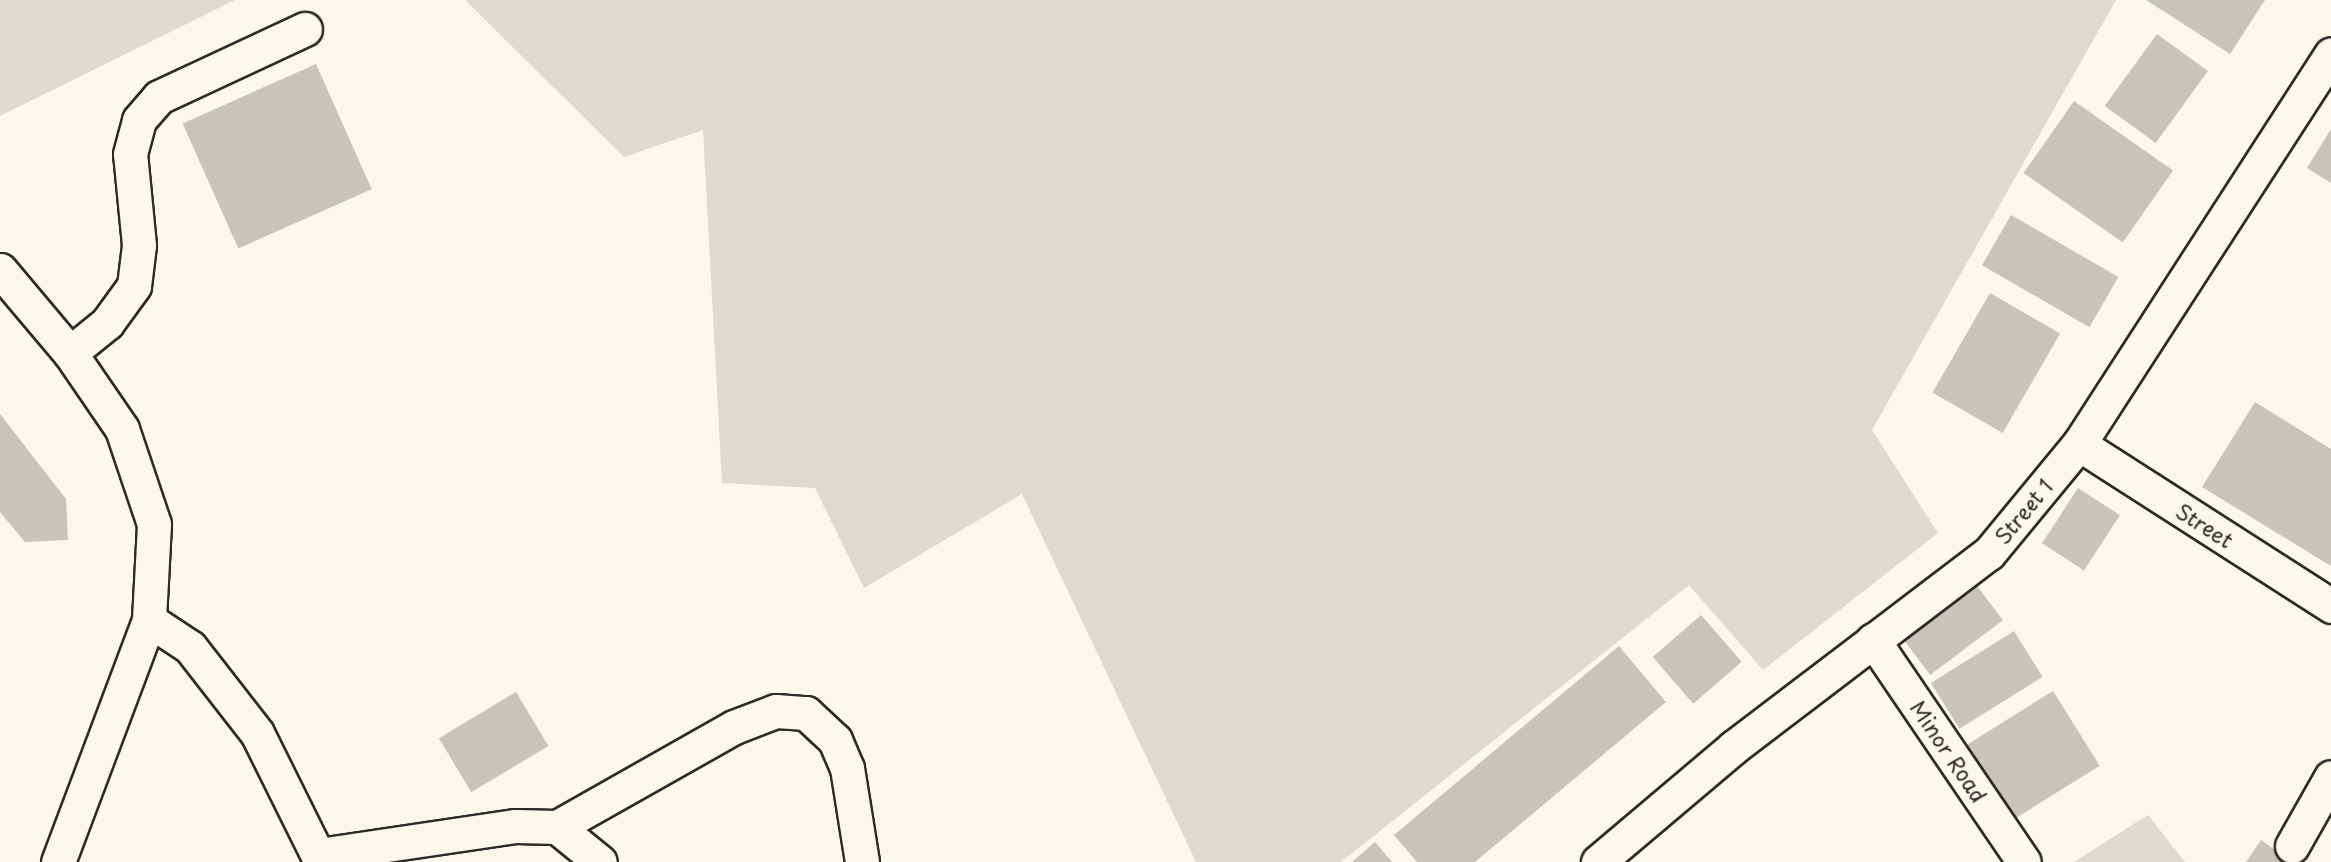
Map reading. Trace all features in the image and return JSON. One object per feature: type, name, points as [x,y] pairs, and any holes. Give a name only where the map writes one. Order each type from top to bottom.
[{"type":"street","points":[[70,353],[108,323],[134,286],[139,244],[130,154],[139,120],[159,97],[305,29]]},
{"type":"street","name":"Street 1","points":[[1598,862],[1873,640],[1989,553],[2079,444],[2331,54]]},
{"type":"street","points":[[0,270],[70,353],[122,429],[154,524],[149,620],[58,862]]},
{"type":"street","name":"Street","points":[[2079,444],[2331,606]]},
{"type":"street","points":[[149,620],[190,647],[257,733],[320,859],[516,826],[557,827],[734,728],[776,711],[806,713],[835,740],[847,768],[862,862]]},
{"type":"street","name":"Minor Road","points":[[1873,640],[2024,862]]},
{"type":"street","points":[[2292,846],[2331,777]]},
{"type":"street","points":[[557,827],[600,862]]},
{"type":"shaded area","points":[[0,0],[235,0],[0,116]]},
{"type":"shaded area","points":[[465,0],[2116,0],[1872,430],[1938,533],[1763,670],[1689,585],[1341,862],[1196,862],[1022,494],[864,588],[815,488],[722,483],[703,130],[624,157]]},
{"type":"shaded area","points":[[2148,815],[2185,862],[2074,862]]},
{"type":"building","points":[[2146,0],[2265,0],[2230,54]]},
{"type":"building","points":[[2157,34],[2208,71],[2156,143],[2105,106]]},
{"type":"building","points":[[316,64],[372,189],[238,249],[183,123]]},
{"type":"building","points":[[2074,101],[2173,170],[2123,242],[2024,173]]},
{"type":"building","points":[[2331,129],[2331,183],[2307,168]]},
{"type":"building","points":[[2011,215],[2118,277],[2089,327],[1982,265]]},
{"type":"building","points":[[1990,293],[2060,333],[2003,433],[1932,393]]},
{"type":"building","points":[[2255,402],[2331,449],[2331,566],[2202,487]]},
{"type":"building","points":[[0,414],[66,499],[68,540],[25,542],[0,512]]},
{"type":"building","points":[[2078,488],[2120,515],[2084,571],[2042,543]]},
{"type":"building","points":[[1971,578],[2003,620],[1930,675],[1898,633]]},
{"type":"building","points":[[1701,615],[1742,662],[1693,704],[1653,657]]},
{"type":"building","points":[[2014,631],[2043,677],[1960,729],[1931,683]]},
{"type":"building","points":[[1619,646],[1666,702],[1475,862],[1417,862],[1394,835]]},
{"type":"building","points":[[2053,691],[2100,766],[2004,826],[1957,751]]},
{"type":"building","points":[[516,692],[548,746],[471,792],[439,738]]},
{"type":"building","points":[[2261,840],[2292,862],[2246,862]]},
{"type":"building","points":[[1375,842],[1392,862],[1352,862]]}]
